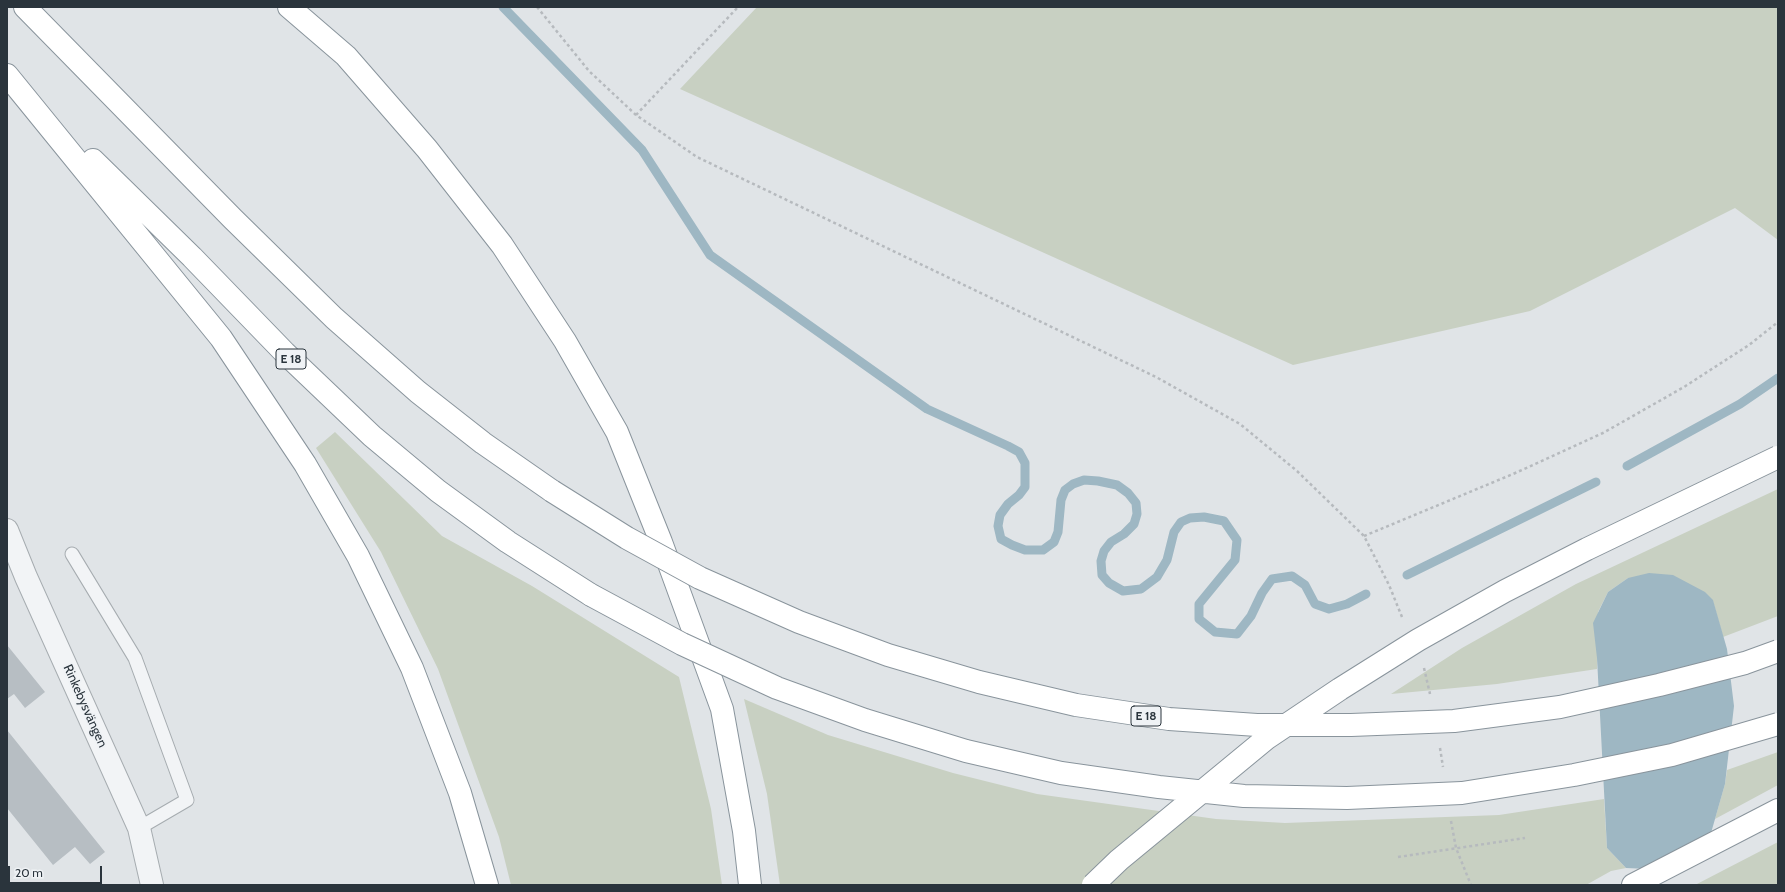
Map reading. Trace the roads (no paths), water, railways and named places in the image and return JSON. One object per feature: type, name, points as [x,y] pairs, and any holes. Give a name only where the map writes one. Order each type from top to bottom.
[{"type":"highway","name":"E 18","points":[[26,7],[233,218],[334,318],[418,392],[482,443],[552,491],[627,538],[700,578],[799,622],[888,654],[979,682],[1076,705],[1169,719],[1257,725],[1351,725],[1454,721],[1560,707],[1659,686],[1745,663],[1778,651]]},
{"type":"highway","points":[[289,7],[346,56],[427,149],[497,239],[565,341],[617,432],[661,542],[722,709],[744,831],[750,885]]},
{"type":"highway","name":"E 18","points":[[14,82],[192,257],[285,353],[372,436],[438,491],[508,542],[591,595],[682,644],[778,688],[865,720],[966,751],[1061,773],[1159,787],[1244,796],[1347,798],[1462,792],[1574,775],[1672,755],[1778,724]]},
{"type":"highway","points":[[14,82],[220,338],[305,464],[358,556],[412,668],[460,793],[487,885]]},
{"type":"highway","points":[[1093,885],[1142,841],[1267,738],[1340,689],[1418,640],[1505,590],[1587,548],[1778,457]]},
{"type":"highway","points":[[1633,885],[1778,810]]},
{"type":"street","name":"Rinkebysvängen","points":[[7,530],[26,577],[139,828],[152,885]]},
{"type":"lane","points":[[72,554],[135,658],[187,800],[139,828]]},
{"type":"water","points":[[1649,573],[1673,575],[1705,592],[1713,600],[1727,649],[1734,706],[1725,784],[1709,840],[1671,870],[1626,868],[1607,848],[1597,658],[1593,623],[1608,592],[1628,578]]},
{"type":"waterway","points":[[503,7],[642,150],[710,255],[927,409],[1019,452],[1025,463],[1025,487],[1019,495],[1008,504],[1000,515],[998,526],[1001,539],[1025,550],[1043,550],[1054,542],[1058,532],[1061,500],[1065,490],[1073,484],[1084,480],[1098,481],[1117,485],[1128,493],[1136,503],[1137,514],[1134,524],[1124,534],[1111,542],[1104,551],[1101,561],[1102,575],[1109,583],[1123,591],[1141,589],[1157,577],[1167,560],[1174,532],[1181,522],[1190,518],[1204,517],[1224,521],[1237,540],[1235,560],[1199,604],[1199,619],[1215,632],[1237,634],[1251,616],[1262,593],[1272,579],[1292,576],[1305,585],[1315,604],[1329,609],[1347,604],[1366,594]]},
{"type":"waterway","points":[[1627,466],[1740,404],[1778,378]]},
{"type":"waterway","points":[[1407,575],[1596,482]]}]
